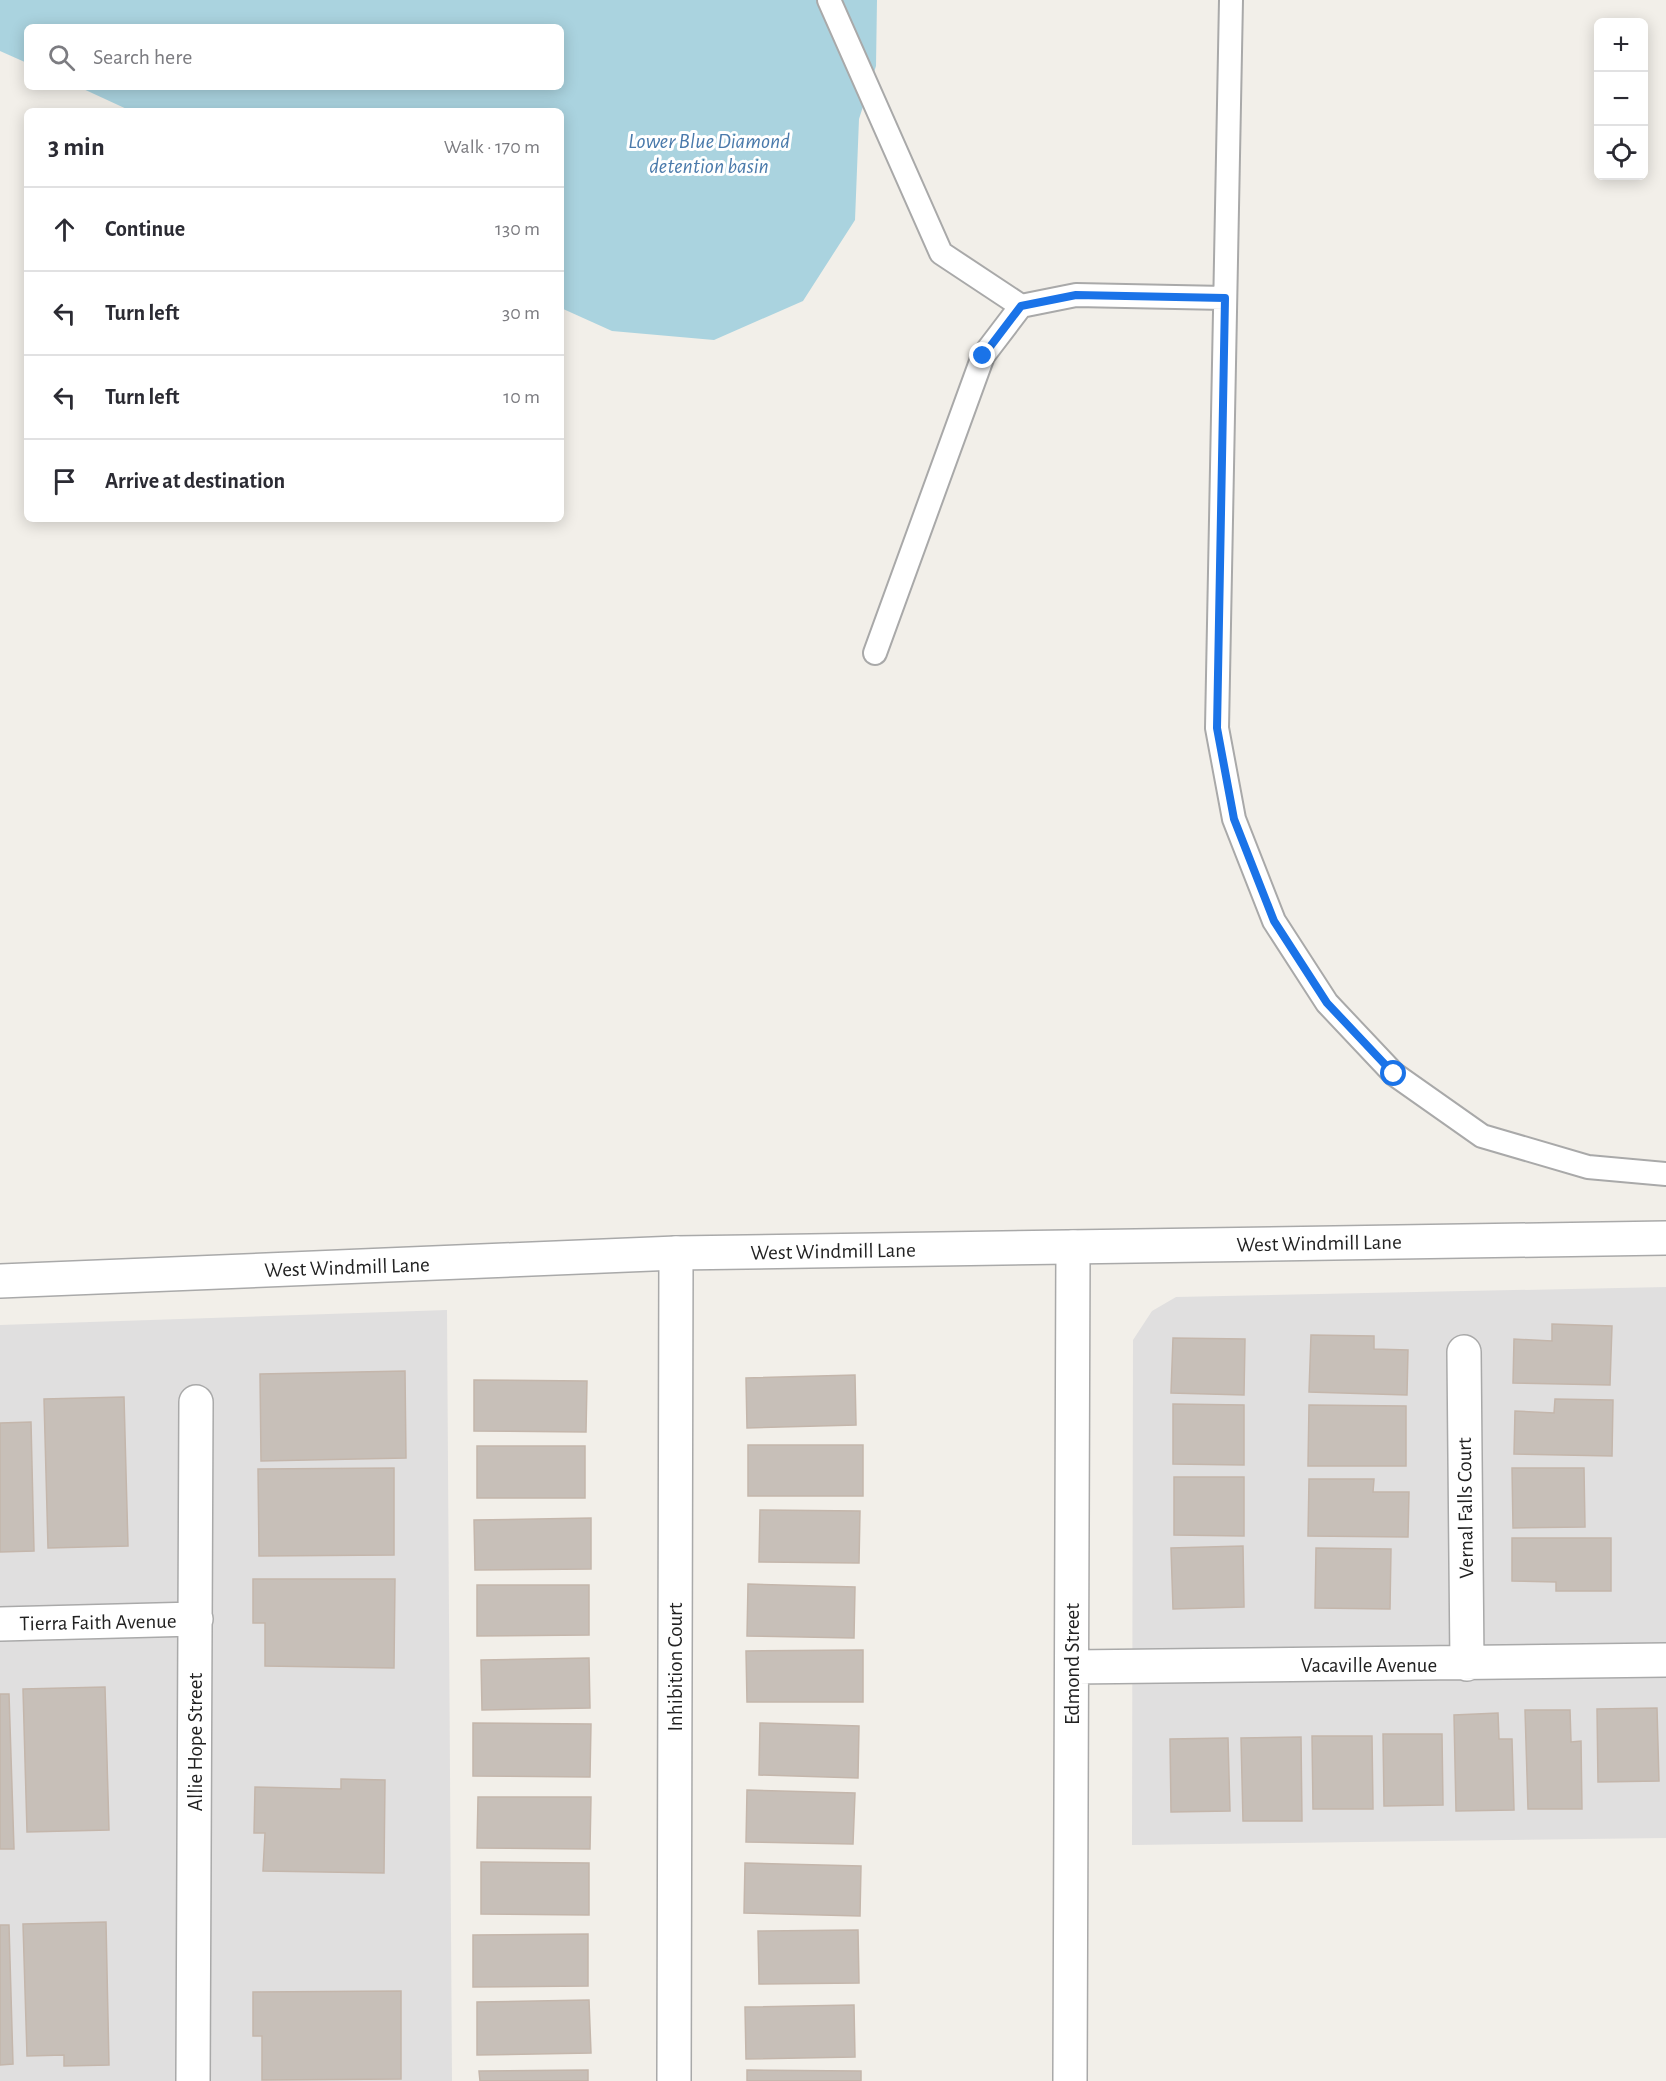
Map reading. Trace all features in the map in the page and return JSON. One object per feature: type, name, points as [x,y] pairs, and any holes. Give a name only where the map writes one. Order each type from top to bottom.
[{"type":"street","name":"West Windmill Lane","points":[[0,1281],[676,1253],[1666,1238]]},
{"type":"street","name":"Edmond Street","points":[[1070,2081],[1073,1247]]},
{"type":"street","name":"Inhibition Court","points":[[674,2081],[676,1253]]},
{"type":"street","name":"Vernal Falls Court","points":[[1464,1352],[1467,1664]]},
{"type":"street","name":"Allie Hope Street","points":[[193,2081],[196,1402]]},
{"type":"street","name":"Tierra Faith Avenue","points":[[0,1624],[196,1619]]},
{"type":"street","name":"Vacaville Avenue","points":[[1072,1667],[1666,1660]]},
{"type":"lane","points":[[829,0],[941,253],[1021,306]]},
{"type":"lane","points":[[1232,0],[1217,728],[1234,819],[1274,921],[1327,1003],[1394,1074],[1482,1136],[1588,1167],[1666,1174]]},
{"type":"lane","points":[[875,653],[983,356],[1021,306],[1076,295],[1225,298]]},
{"type":"shaded area","points":[[1666,1287],[1666,1838],[1132,1845],[1133,1340],[1152,1311],[1176,1297]]},
{"type":"shaded area","points":[[447,1310],[452,2081],[0,2081],[0,1325]]},
{"type":"water","name":"Lower Blue Diamond detention basin","points":[[0,0],[877,0],[876,66],[859,119],[855,220],[803,301],[714,340],[612,331],[564,309],[564,108],[124,108],[86,90],[564,90],[564,24],[24,24],[24,62],[0,51]]},
{"type":"building","points":[[1552,1324],[1612,1326],[1610,1385],[1513,1383],[1514,1339],[1552,1341]]},
{"type":"building","points":[[1311,1335],[1374,1336],[1374,1349],[1408,1350],[1407,1395],[1309,1392]]},
{"type":"building","points":[[1173,1338],[1245,1339],[1244,1395],[1171,1393]]},
{"type":"building","points":[[405,1371],[406,1458],[261,1461],[260,1374]]},
{"type":"building","points":[[855,1375],[856,1425],[747,1428],[746,1378]]},
{"type":"building","points":[[474,1380],[587,1381],[586,1432],[474,1431]]},
{"type":"building","points":[[124,1397],[128,1546],[48,1548],[44,1399]]},
{"type":"building","points":[[1555,1399],[1613,1400],[1612,1456],[1514,1454],[1515,1411],[1554,1413]]},
{"type":"building","points":[[1173,1404],[1244,1405],[1244,1465],[1173,1464]]},
{"type":"building","points":[[1309,1405],[1406,1406],[1406,1466],[1308,1466]]},
{"type":"building","points":[[31,1422],[34,1551],[0,1552],[0,1423]]},
{"type":"building","points":[[748,1445],[863,1445],[863,1496],[748,1496]]},
{"type":"building","points":[[477,1446],[585,1446],[585,1498],[477,1498]]},
{"type":"building","points":[[394,1468],[394,1555],[259,1556],[258,1469]]},
{"type":"building","points":[[1512,1468],[1584,1468],[1585,1527],[1513,1528]]},
{"type":"building","points":[[1174,1477],[1244,1477],[1244,1536],[1174,1535]]},
{"type":"building","points":[[1309,1479],[1374,1479],[1373,1492],[1409,1492],[1408,1537],[1308,1536]]},
{"type":"building","points":[[760,1510],[860,1511],[859,1563],[759,1562]]},
{"type":"building","points":[[591,1518],[591,1569],[475,1570],[474,1520]]},
{"type":"building","points":[[1512,1538],[1611,1538],[1611,1591],[1556,1591],[1556,1582],[1512,1581]]},
{"type":"building","points":[[1243,1546],[1244,1607],[1173,1609],[1171,1548]]},
{"type":"building","points":[[1316,1548],[1391,1549],[1390,1609],[1315,1608]]},
{"type":"building","points":[[253,1579],[395,1579],[394,1668],[265,1666],[265,1623],[253,1623]]},
{"type":"building","points":[[748,1584],[855,1587],[854,1638],[747,1636]]},
{"type":"building","points":[[477,1585],[589,1585],[589,1635],[477,1636]]},
{"type":"building","points":[[863,1650],[863,1702],[747,1702],[746,1651]]},
{"type":"building","points":[[589,1658],[590,1708],[482,1710],[481,1660]]},
{"type":"building","points":[[105,1687],[109,1830],[27,1832],[23,1689]]},
{"type":"building","points":[[0,1694],[9,1694],[14,1849],[0,1849]]},
{"type":"building","points":[[1657,1708],[1659,1781],[1598,1782],[1597,1709]]},
{"type":"building","points":[[1525,1710],[1570,1710],[1571,1742],[1581,1741],[1582,1809],[1528,1809]]},
{"type":"building","points":[[1498,1713],[1499,1739],[1512,1739],[1514,1810],[1456,1811],[1454,1715]]},
{"type":"building","points":[[473,1723],[591,1724],[590,1777],[473,1776]]},
{"type":"building","points":[[760,1723],[859,1726],[858,1778],[759,1775]]},
{"type":"building","points":[[1383,1734],[1442,1734],[1443,1805],[1384,1806]]},
{"type":"building","points":[[1312,1736],[1372,1736],[1373,1809],[1313,1809]]},
{"type":"building","points":[[1301,1737],[1302,1821],[1243,1821],[1241,1738]]},
{"type":"building","points":[[1228,1738],[1230,1811],[1171,1812],[1170,1739]]},
{"type":"building","points":[[341,1779],[385,1780],[384,1873],[263,1871],[265,1833],[254,1833],[255,1787],[341,1789]]},
{"type":"building","points":[[747,1790],[855,1793],[853,1844],[746,1842]]},
{"type":"building","points":[[478,1797],[591,1797],[590,1849],[477,1848]]},
{"type":"building","points":[[481,1862],[589,1863],[589,1915],[481,1914]]},
{"type":"building","points":[[745,1863],[861,1866],[860,1916],[744,1913]]},
{"type":"building","points":[[106,1922],[109,2065],[64,2066],[64,2055],[27,2056],[23,1924]]},
{"type":"building","points":[[0,1925],[9,1925],[13,2064],[0,2065]]},
{"type":"building","points":[[858,1930],[859,1983],[759,1984],[758,1931]]},
{"type":"building","points":[[588,1934],[588,1986],[473,1987],[473,1935]]},
{"type":"building","points":[[401,1991],[401,2079],[262,2080],[262,2036],[253,2036],[253,1992]]},
{"type":"building","points":[[589,2000],[591,2053],[477,2055],[477,2002]]},
{"type":"building","points":[[854,2005],[855,2057],[746,2059],[745,2007]]},
{"type":"building","points":[[588,2070],[588,2081],[480,2081],[479,2071]]},
{"type":"building","points":[[747,2070],[861,2071],[861,2081],[747,2081]]},
{"type":"route","points":[[983,356],[1021,306],[1076,295],[1225,298],[1217,728],[1234,819],[1274,921],[1327,1003],[1394,1074]]}]
